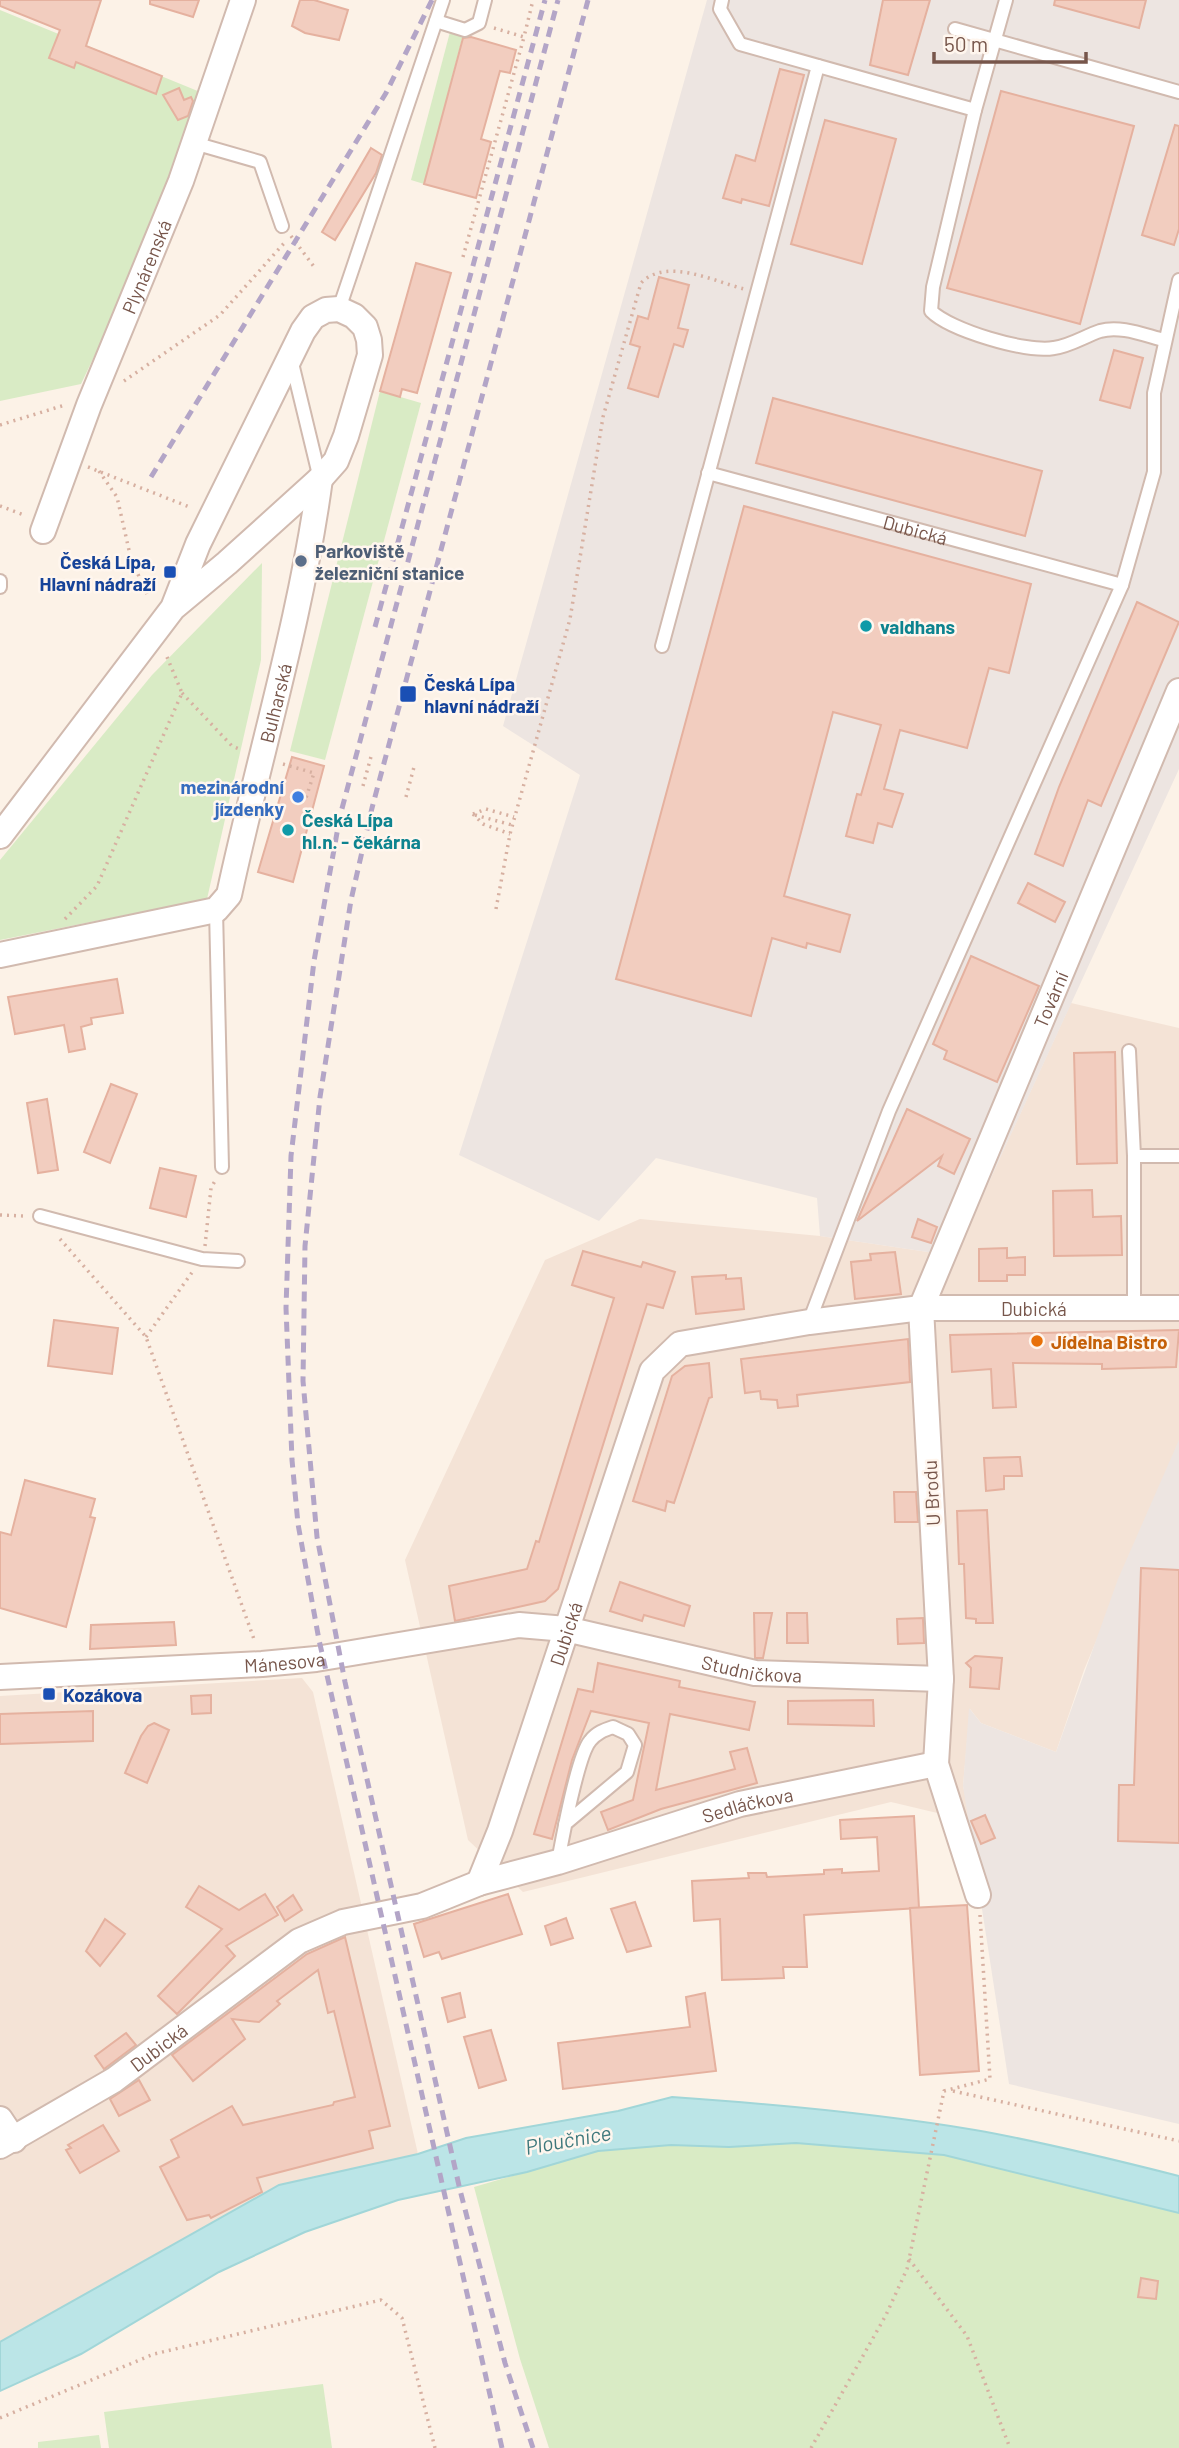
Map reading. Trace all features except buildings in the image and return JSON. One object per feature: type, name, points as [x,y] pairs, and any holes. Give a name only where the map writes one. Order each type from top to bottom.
[{"type":"street","name":"Plynárenská","points":[[43,531],[93,396],[194,143],[243,0]]},
{"type":"street","name":"Bulharská","points":[[0,836],[173,608],[227,564],[336,461],[370,355],[365,327],[354,316],[339,309],[326,310],[313,317],[290,355],[198,544],[173,608]]},
{"type":"street","name":"Bulharská","points":[[216,910],[229,895],[263,759],[313,534],[320,479]]},
{"type":"street","name":"Tovární","points":[[921,1308],[1179,691]]},
{"type":"street","points":[[0,955],[216,910]]},
{"type":"street","name":"Dubická","points":[[7,2143],[114,2080],[299,1941],[343,1922],[422,1906],[479,1883],[499,1831],[652,1371],[680,1344],[809,1322],[921,1308],[1179,1308]]},
{"type":"street","name":"U Brodu","points":[[921,1308],[941,1679]]},
{"type":"street","name":"Mánesova","points":[[0,1677],[262,1664],[316,1659],[519,1625],[566,1629]]},
{"type":"street","name":"Studničkova","points":[[566,1629],[755,1673],[941,1679]]},
{"type":"street","points":[[941,1679],[936,1764],[978,1895]]},
{"type":"street","name":"Sedláčkova","points":[[479,1883],[558,1862],[740,1804],[936,1764]]},
{"type":"street","points":[[0,2119],[7,2143]]},
{"type":"lane","points":[[339,309],[443,0]]},
{"type":"lane","points":[[436,21],[465,30],[479,23],[485,0]]},
{"type":"lane","points":[[722,0],[720,9],[740,44],[975,110]]},
{"type":"lane","points":[[1006,0],[975,110],[933,287],[932,311],[940,320],[1011,344],[1053,349],[1103,330],[1133,332],[1164,340]]},
{"type":"lane","points":[[955,29],[1179,92]]},
{"type":"lane","points":[[662,646],[818,66]]},
{"type":"lane","points":[[194,143],[260,162],[286,231]]},
{"type":"lane","points":[[809,1322],[888,1111],[1122,585],[1154,472],[1154,393],[1179,280]]},
{"type":"lane","points":[[290,355],[320,479]]},
{"type":"lane","name":"Dubická","points":[[708,474],[1122,585]]},
{"type":"lane","points":[[0,581],[0,587]]},
{"type":"lane","points":[[216,910],[222,1167]]},
{"type":"lane","points":[[1129,1051],[1134,1156],[1134,1308]]},
{"type":"lane","points":[[1134,1156],[1179,1156]]},
{"type":"lane","points":[[40,1216],[202,1259],[237,1261]]},
{"type":"lane","points":[[558,1862],[565,1824],[588,1742],[601,1731],[613,1727],[628,1734],[635,1745],[627,1772],[565,1824]]},
{"type":"path","points":[[463,257],[533,0]]},
{"type":"path","points":[[479,23],[524,37]]},
{"type":"path","points":[[0,425],[15,423],[93,396],[128,379],[220,315],[286,231],[315,268]]},
{"type":"path","points":[[496,909],[512,825],[570,618],[603,416],[641,283],[648,276],[667,270],[757,293]]},
{"type":"path","points":[[70,460],[194,509]]},
{"type":"path","points":[[99,471],[117,497],[131,559],[147,594]]},
{"type":"path","points":[[166,657],[182,693],[232,746],[253,756]]},
{"type":"path","points":[[63,921],[97,887],[182,693]]},
{"type":"path","points":[[363,786],[372,753]]},
{"type":"path","points":[[407,797],[414,767]]},
{"type":"path","points":[[298,768],[314,773],[305,801]]},
{"type":"path","points":[[473,814],[486,809],[515,817]]},
{"type":"path","points":[[473,814],[512,825]]},
{"type":"path","points":[[473,814],[483,824],[510,834]]},
{"type":"path","points":[[146,1337],[202,1259],[208,1233],[211,1188],[222,1167]]},
{"type":"path","points":[[0,1215],[40,1216],[146,1337],[262,1664]]},
{"type":"path","points":[[951,2091],[990,2079],[988,2000],[978,1895]]},
{"type":"path","points":[[811,2448],[886,2315],[909,2259],[944,2091],[1179,2141]]},
{"type":"path","points":[[909,2259],[967,2336],[1010,2448]]},
{"type":"path","points":[[0,2418],[154,2354],[381,2300],[402,2318],[435,2448]]},
{"type":"shaded area","points":[[707,0],[1179,0],[1179,769],[955,1256],[820,1236],[817,1198],[656,1158],[599,1221],[459,1155],[580,775],[503,726]]},
{"type":"shaded area","points":[[1071,1003],[1179,1028],[1179,1444],[1084,1670],[1056,1752],[981,1723],[970,1709],[963,1786],[971,1821],[891,1802],[523,1892],[468,1840],[405,1560],[545,1260],[640,1219],[820,1236],[955,1256]]},
{"type":"shaded area","points":[[1179,1440],[1179,2124],[1009,2084],[963,1786],[969,1708],[981,1723],[1056,1752],[1118,1579]]},
{"type":"shaded area","points":[[302,1678],[313,1692],[418,2154],[279,2185],[0,2342],[0,1696]]},
{"type":"green space","points":[[0,10],[205,94],[112,319],[81,384],[0,401]]},
{"type":"green space","points":[[450,32],[463,35],[424,184],[411,180]]},
{"type":"green space","points":[[380,391],[421,403],[325,760],[290,751]]},
{"type":"green space","points":[[262,563],[261,660],[207,899],[0,940],[0,860],[152,675]]},
{"type":"green space","points":[[797,2143],[944,2155],[1179,2213],[1179,2448],[549,2448],[520,2359],[474,2187],[598,2151],[671,2145],[729,2147]]},
{"type":"green space","points":[[323,2384],[332,2448],[109,2448],[104,2412]]},
{"type":"green space","points":[[99,2435],[101,2448],[38,2448],[38,2442]]},
{"type":"water","name":"Ploučnice","points":[[672,2097],[900,2119],[975,2130],[1077,2151],[1179,2176],[1179,2213],[944,2155],[796,2143],[729,2147],[671,2145],[598,2151],[527,2172],[398,2200],[305,2232],[219,2272],[81,2354],[0,2391],[0,2342],[279,2185],[418,2154],[466,2138],[618,2111]]},
{"type":"railway","points":[[151,477],[386,93],[432,0]]},
{"type":"railway","points":[[375,627],[545,0]]},
{"type":"railway","points":[[502,2448],[319,1640],[298,1524],[292,1460],[286,1308],[291,1156],[314,961],[340,816],[558,0]]},
{"type":"railway","points":[[533,2448],[505,2363],[460,2190],[345,1682],[317,1537],[303,1381],[305,1246],[320,1097],[351,900],[372,808],[588,0]]},
{"type":"place","name":"Parkoviště železniční stanice","points":[[301,561]]},
{"type":"place","name":"Česká Lípa, Hlavní nádraží","points":[[170,572]]},
{"type":"place","name":"valdhans","points":[[866,626]]},
{"type":"place","name":"Česká Lípa hlavní nádraží","points":[[408,694]]},
{"type":"place","name":"mezinárodní jízdenky","points":[[298,797]]},
{"type":"place","name":"Česká Lípa hl.n. - čekárna","points":[[288,830]]},
{"type":"place","name":"Jídelna Bistro","points":[[1037,1341]]},
{"type":"place","name":"Kozákova","points":[[49,1694]]}]
